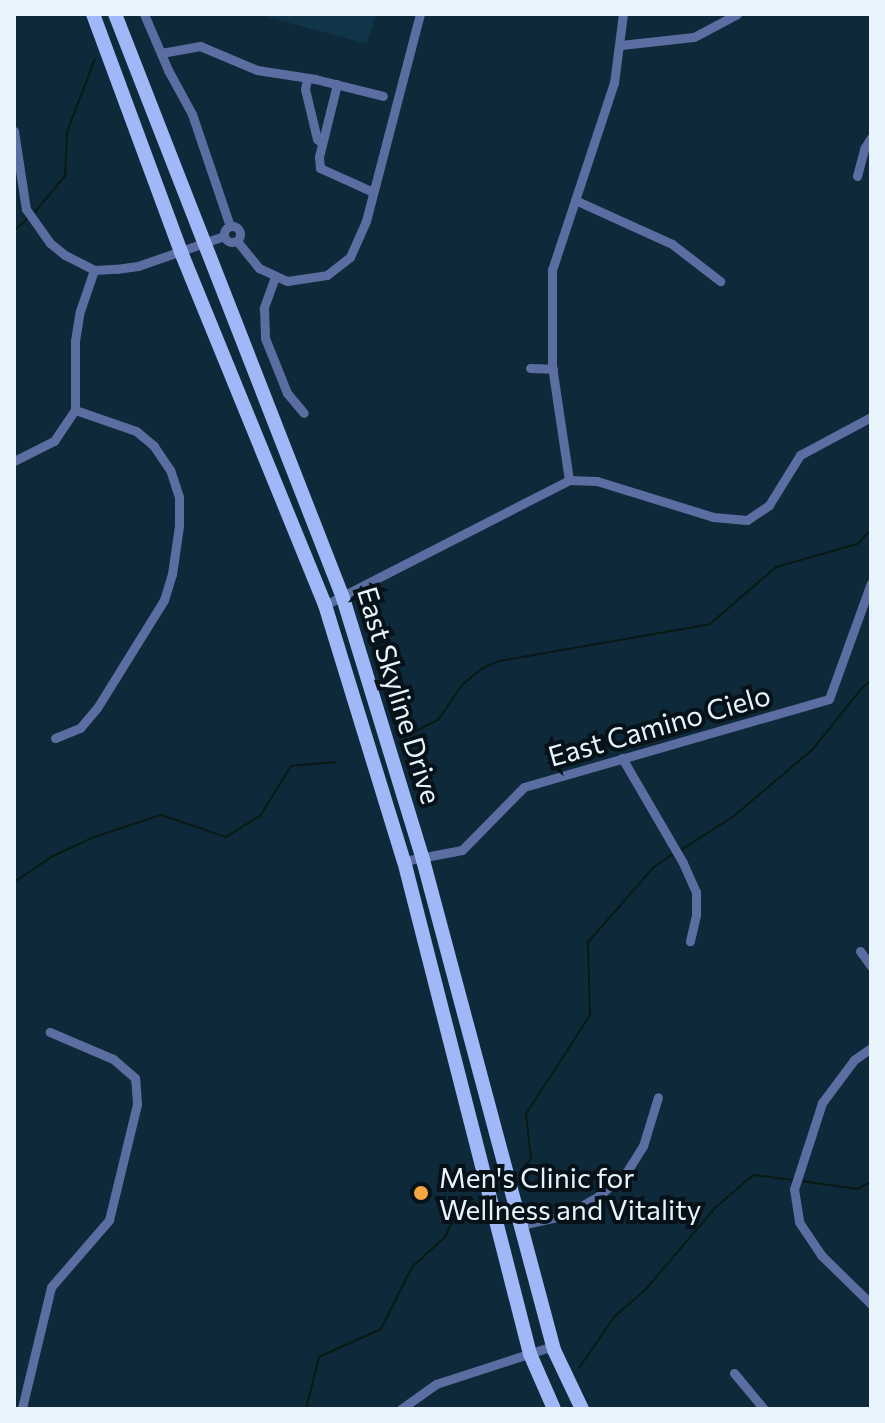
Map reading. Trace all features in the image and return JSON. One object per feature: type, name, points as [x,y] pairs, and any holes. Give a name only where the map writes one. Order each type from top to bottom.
[{"type":"main road","name":"East Skyline Drive","points":[[93,14],[181,252],[325,605],[404,861],[530,1354],[554,1409]]},
{"type":"main road","name":"East Skyline Drive","points":[[115,14],[343,598],[423,860],[553,1346],[582,1409]]},
{"type":"street","points":[[144,14],[192,114],[230,226],[240,232],[237,241]]},
{"type":"street","points":[[237,241],[259,268],[275,277],[304,281],[341,267],[358,244],[420,14]]},
{"type":"street","points":[[569,480],[553,369],[552,270],[614,83],[623,14]]},
{"type":"street","points":[[621,45],[694,37],[722,26],[737,14]]},
{"type":"street","points":[[161,53],[200,46],[257,70],[337,84],[383,96]]},
{"type":"street","points":[[307,80],[305,89],[314,127],[317,139],[322,143]]},
{"type":"street","points":[[337,84],[322,143],[320,168],[373,192]]},
{"type":"street","points":[[14,135],[26,209],[34,223],[65,255],[94,270],[138,266],[224,236],[230,226]]},
{"type":"street","points":[[857,176],[864,149],[871,138]]},
{"type":"street","points":[[575,200],[672,244],[720,281]]},
{"type":"street","points":[[224,236],[229,242],[237,241]]},
{"type":"street","points":[[14,461],[54,441],[75,410],[75,341],[80,311],[94,270]]},
{"type":"street","points":[[275,277],[264,308],[265,338],[287,393],[304,413]]},
{"type":"street","points":[[530,368],[553,369]]},
{"type":"street","points":[[55,738],[80,728],[97,708],[164,600],[172,574],[179,526],[179,497],[170,470],[154,446],[136,431],[75,410]]},
{"type":"street","points":[[325,605],[569,480],[597,481],[713,517],[747,520],[769,505],[800,455],[871,417]]},
{"type":"street","name":"East Camino Cielo","points":[[404,861],[423,860],[462,850],[524,787],[829,699],[871,583]]},
{"type":"street","points":[[622,758],[683,863],[696,892],[696,915],[690,941]]},
{"type":"street","points":[[860,951],[871,966]]},
{"type":"street","points":[[21,1407],[51,1287],[109,1220],[137,1104],[135,1078],[113,1059],[50,1032]]},
{"type":"street","points":[[871,1048],[854,1060],[822,1103],[794,1189],[799,1222],[814,1244],[871,1304]]},
{"type":"street","points":[[521,1225],[566,1215],[596,1198],[626,1173],[643,1146],[658,1097]]},
{"type":"street","points":[[401,1409],[436,1384],[553,1346]]},
{"type":"street","points":[[734,1373],[764,1409]]},
{"type":"shaded area","points":[[257,14],[376,14],[367,44]]},
{"type":"waterway","points":[[33,214],[65,176],[67,132],[95,59]]},
{"type":"waterway","points":[[14,231],[28,218]]},
{"type":"waterway","points":[[408,735],[438,720],[462,685],[481,669],[499,661],[710,624],[776,567],[857,544],[871,530]]},
{"type":"waterway","points":[[681,850],[734,816],[813,749],[871,681]]},
{"type":"waterway","points":[[14,882],[53,856],[94,837],[161,815],[226,837],[260,816],[291,766],[336,762]]},
{"type":"waterway","points":[[525,1166],[531,1159],[526,1114],[590,1015],[588,942],[654,867],[672,855]]},
{"type":"waterway","points":[[579,1368],[614,1317],[646,1289],[716,1207],[753,1175],[794,1180]]},
{"type":"waterway","points":[[801,1181],[857,1189],[871,1182]]},
{"type":"waterway","points":[[306,1409],[319,1357],[381,1329],[412,1267],[445,1237],[458,1209],[473,1199]]},
{"type":"place","name":"Men's Clinic for Wellness and Vitality","points":[[421,1193]]}]
